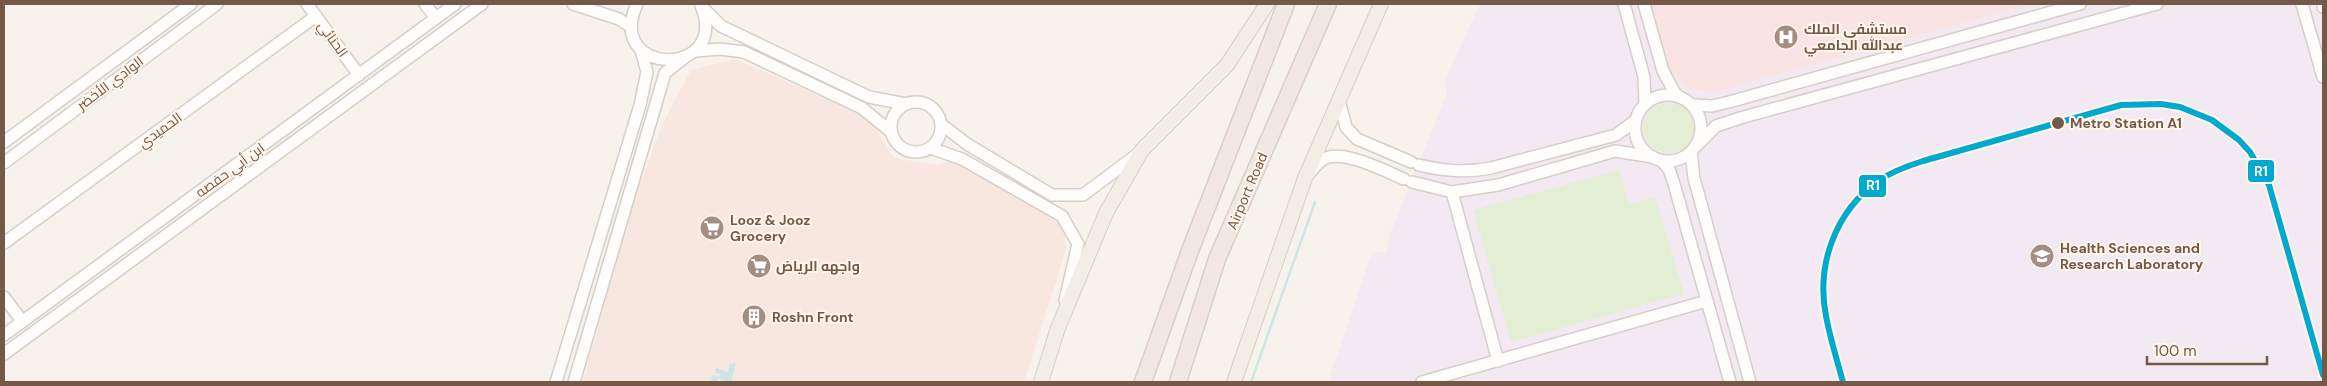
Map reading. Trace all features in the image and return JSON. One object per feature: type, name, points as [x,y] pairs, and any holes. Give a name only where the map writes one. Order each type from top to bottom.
[{"type":"highway","points":[[1143,382],[1191,248],[1286,4]]},
{"type":"highway","name":"Airport Road","points":[[1178,382],[1218,259],[1328,4]]},
{"type":"highway","points":[[1191,248],[1218,259]]},
{"type":"main road","points":[[1041,382],[1058,328],[1106,213],[1142,150],[1227,64],[1267,4]]},
{"type":"main road","points":[[1234,382],[1305,178],[1381,4]]},
{"type":"street","name":"الوادي الأخضر","points":[[4,142],[191,4]]},
{"type":"street","name":"الوادي الأخضر","points":[[4,163],[217,4]]},
{"type":"street","name":"الحنائي","points":[[307,4],[359,75]]},
{"type":"street","points":[[425,4],[436,18]]},
{"type":"street","name":"ابن أبي حفصه","points":[[4,335],[455,4]]},
{"type":"street","points":[[4,354],[482,4]]},
{"type":"street","points":[[573,4],[619,20],[631,27]]},
{"type":"street","points":[[556,382],[640,105],[647,72],[641,50],[634,39],[631,27],[632,15],[637,4]]},
{"type":"street","points":[[1624,4],[1644,77],[1645,104]]},
{"type":"street","points":[[1644,4],[1663,71],[1676,95],[1693,105],[1699,114],[1702,124],[1694,148],[1694,178],[1750,382]]},
{"type":"street","points":[[1693,105],[1712,106],[1729,102],[2080,4]]},
{"type":"street","points":[[1305,178],[1323,159],[1336,156],[1354,159],[1408,180],[1452,192],[1498,185],[1615,151],[1657,159],[1677,159],[1694,148],[1716,126],[1740,118],[2157,4]]},
{"type":"street","points":[[2302,4],[2323,77]]},
{"type":"street","points":[[700,5],[721,26],[869,97],[906,104],[919,102],[927,104],[934,109],[941,124],[967,144],[1052,195],[1083,196],[1142,150]]},
{"type":"street","points":[[574,382],[665,73],[694,51],[702,41],[706,30],[706,17],[700,5]]},
{"type":"street","name":"الحميدي","points":[[4,243],[316,16]]},
{"type":"street","points":[[694,51],[720,49],[744,52],[862,108],[890,131],[895,142],[908,152],[917,153],[930,148],[938,140],[941,124]]},
{"type":"street","points":[[641,50],[650,57],[661,61],[673,61],[684,58]]},
{"type":"street","points":[[1339,100],[1346,127],[1357,140],[1415,163],[1445,171],[1474,171],[1616,135],[1635,121],[1645,104],[1659,96],[1676,95]]},
{"type":"street","points":[[890,131],[892,117],[896,110],[906,104]]},
{"type":"street","points":[[1635,121],[1635,132],[1638,142],[1669,169],[1730,382]]},
{"type":"street","points":[[930,148],[962,159],[1062,216],[1078,244],[1058,328]]},
{"type":"street","points":[[1452,192],[1498,360]]},
{"type":"street","points":[[4,297],[22,321]]},
{"type":"street","points":[[1422,382],[1707,301]]},
{"type":"shaded area","points":[[1480,4],[2323,4],[2323,382],[1328,382],[1371,255],[1377,251],[1386,253],[1391,231],[1447,94],[1445,80]]},
{"type":"shaded area","name":"مستشفى الملك عبدالله الجامعي","points":[[1651,4],[2031,4],[1718,91],[1691,90],[1670,71]]},
{"type":"shaded area","name":"واجهه الرياض","points":[[735,59],[863,115],[875,128],[894,158],[935,165],[959,160],[1053,216],[1064,229],[1066,250],[1024,382],[583,382],[631,209],[662,125],[691,70]]},
{"type":"green space","points":[[1664,103],[1674,103],[1687,110],[1694,123],[1694,133],[1687,146],[1674,153],[1664,153],[1655,149],[1648,142],[1644,133],[1644,123],[1648,114],[1655,107]]},
{"type":"green space","points":[[1619,170],[1629,204],[1655,197],[1684,294],[1511,342],[1473,210]]},
{"type":"water","points":[[736,363],[731,382],[718,379],[717,382],[711,382],[712,375],[719,377],[720,374],[715,373],[716,368],[728,372],[730,364]]},
{"type":"waterway","points":[[1251,382],[1315,202]]},
{"type":"tram line","points":[[1843,382],[1826,316],[1824,278],[1832,241],[1850,208],[1863,194],[1888,175],[1923,161],[2121,105],[2161,104],[2180,107],[2212,120],[2239,140],[2250,152],[2269,185],[2323,375]]},
{"type":"transit line","name":"R1","points":[[1843,382],[1826,316],[1824,278],[1832,241],[1850,208],[1863,194],[1888,175],[1923,161],[2121,105],[2161,104],[2180,107],[2212,120],[2239,140],[2250,152],[2269,185],[2323,375]]},
{"type":"place","name":"مستشفى الملك عبدالله الجامعي","points":[[1786,37]]},
{"type":"place","name":"Metro Station A1","points":[[2058,123]]},
{"type":"place","name":"Looz & Jooz Grocery","points":[[712,228]]},
{"type":"place","name":"Health Sciences and Research Laboratory","points":[[2042,256]]},
{"type":"place","name":"واجهه الرياض","points":[[759,266]]},
{"type":"place","name":"Roshn Front","points":[[754,317]]}]
